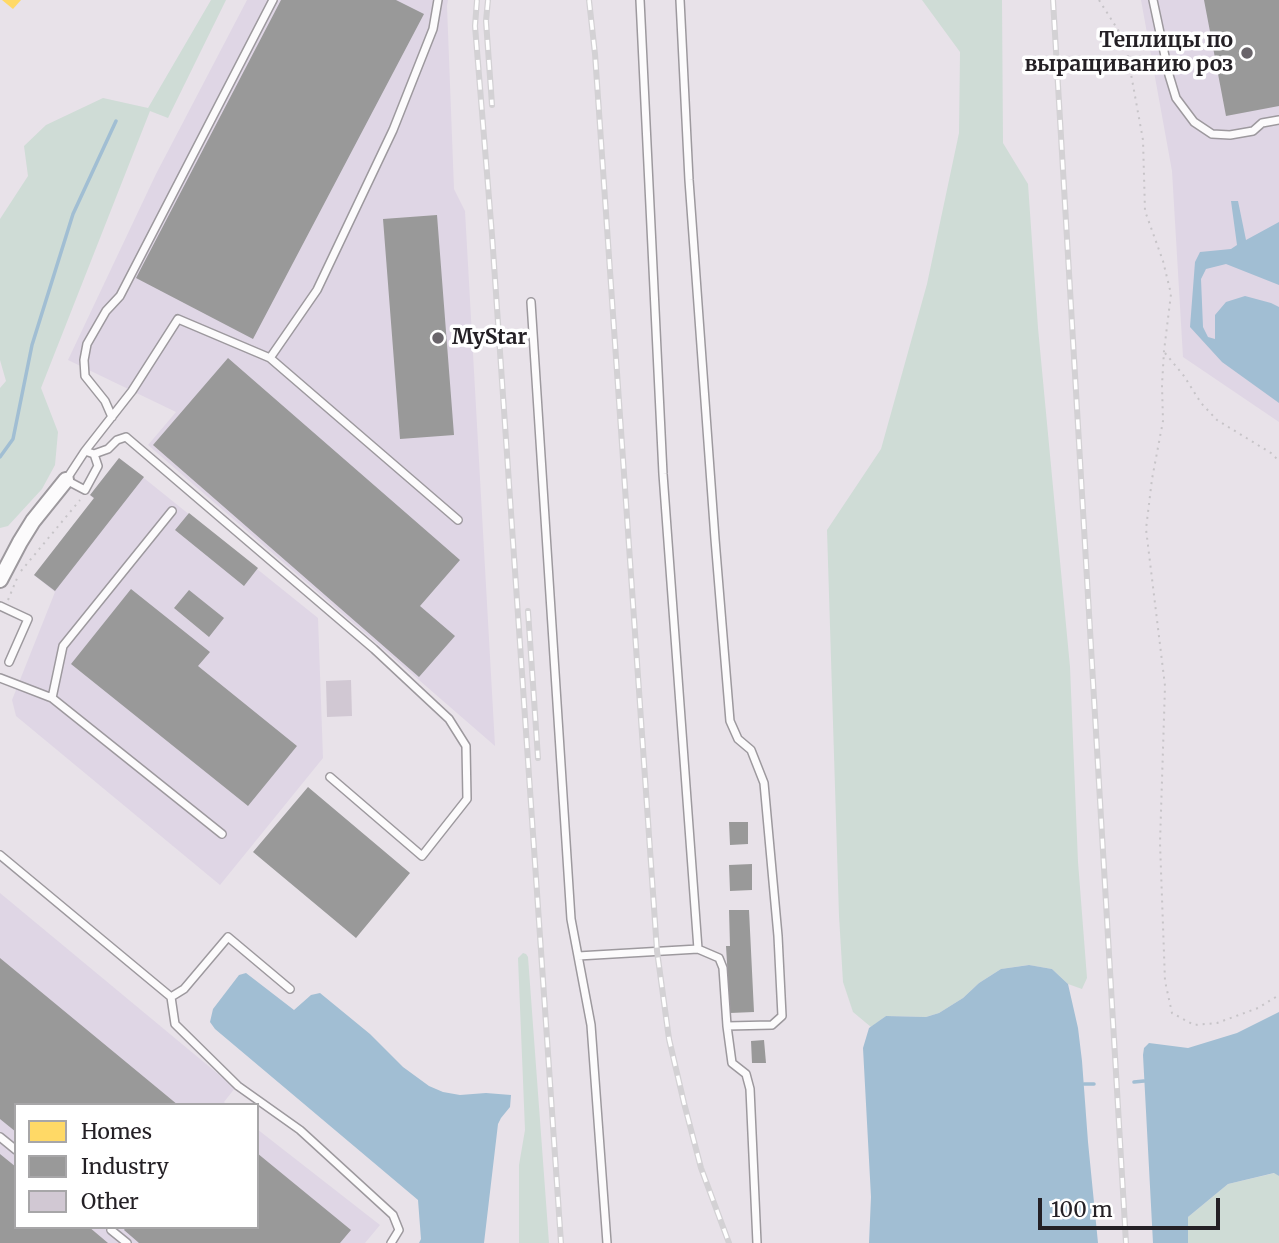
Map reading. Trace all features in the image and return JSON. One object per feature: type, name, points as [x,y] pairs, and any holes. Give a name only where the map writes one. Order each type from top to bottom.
[{"type":"street","points":[[0,580],[26,531],[66,480]]},
{"type":"lane","points":[[112,417],[105,401],[85,376],[87,344],[106,311],[120,296],[273,0]]},
{"type":"lane","points":[[270,358],[317,290],[388,142],[433,29],[438,0]]},
{"type":"lane","points":[[640,0],[663,474],[698,948]]},
{"type":"lane","points":[[680,0],[690,194],[730,721],[738,739],[751,750],[764,783],[778,936],[782,1016],[772,1025],[727,1026]]},
{"type":"lane","points":[[1153,0],[1176,98],[1194,122],[1212,134],[1230,135],[1253,131],[1262,123],[1279,120]]},
{"type":"lane","points":[[531,302],[571,919],[591,1025],[607,1243]]},
{"type":"lane","points":[[94,454],[98,466],[85,490],[66,480],[132,391],[178,319],[270,358],[458,520]]},
{"type":"lane","points":[[85,451],[94,454],[108,449],[117,440],[126,437],[374,649],[449,719],[466,746],[467,799],[422,856],[330,777]]},
{"type":"lane","points":[[52,698],[63,646],[172,511]]},
{"type":"lane","points":[[2,608],[28,619],[9,662]]},
{"type":"lane","points":[[0,678],[52,698],[222,834]]},
{"type":"lane","points":[[0,855],[171,997],[175,1024],[238,1086],[300,1130],[393,1215],[399,1230],[391,1243]]},
{"type":"lane","points":[[171,997],[184,989],[228,937],[290,989]]},
{"type":"lane","points":[[578,956],[698,948],[719,958],[723,968],[732,1063],[746,1074],[750,1089],[757,1243]]},
{"type":"lane","points":[[0,1137],[14,1148]]},
{"type":"lane","points":[[112,1229],[127,1243]]},
{"type":"path","points":[[1099,0],[1125,41],[1143,140],[1145,211],[1163,261],[1171,294],[1164,351],[1163,421],[1146,529],[1165,686],[1160,843],[1165,981],[1172,1013],[1195,1025],[1217,1023],[1258,1008],[1279,995]]},
{"type":"path","points":[[1164,351],[1184,376],[1200,403],[1217,420],[1271,453],[1279,461]]},
{"type":"path","points":[[2,608],[19,573],[82,498],[85,490]]},
{"type":"shaded area","points":[[211,0],[226,0],[168,118],[150,111],[41,388],[58,432],[55,465],[42,489],[8,526],[0,528],[0,388],[6,381],[0,360],[0,219],[28,176],[24,146],[46,125],[103,98],[148,108]]},
{"type":"shaded area","points":[[247,0],[448,0],[454,189],[465,211],[495,746],[148,445],[176,412],[68,360],[156,174]]},
{"type":"shaded area","points":[[922,0],[1002,0],[1003,143],[1028,184],[1038,328],[1070,667],[1078,862],[1087,978],[1082,989],[1068,984],[1052,969],[1028,965],[1001,969],[939,1013],[926,1017],[886,1016],[871,1027],[853,1012],[843,982],[827,530],[881,449],[927,284],[959,133],[960,52]]},
{"type":"shaded area","points":[[1141,0],[1279,0],[1279,422],[1183,357],[1172,171]]},
{"type":"shaded area","points":[[119,458],[318,618],[323,758],[220,885],[16,716],[12,700],[55,592],[34,575],[94,499],[90,495]]},
{"type":"shaded area","points":[[0,893],[235,1088],[225,1103],[14,1103],[14,1229],[259,1229],[259,1131],[380,1225],[365,1243],[0,1243]]},
{"type":"shaded area","points":[[523,953],[528,957],[549,1243],[519,1243],[519,1165],[525,1130],[518,958]]},
{"type":"shaded area","points":[[1275,1173],[1279,1176],[1279,1243],[1188,1243],[1188,1217],[1228,1184]]},
{"type":"water","points":[[1231,201],[1238,201],[1246,240],[1279,222],[1279,285],[1226,264],[1206,269],[1201,279],[1203,327],[1208,337],[1215,339],[1215,315],[1226,302],[1245,296],[1279,307],[1279,403],[1222,362],[1190,327],[1195,262],[1200,252],[1231,249],[1237,245]]},
{"type":"water","points":[[1029,965],[1052,969],[1068,984],[1082,1061],[1098,1243],[869,1243],[871,1197],[863,1048],[869,1028],[886,1016],[926,1017],[939,1013],[1001,969]]},
{"type":"water","points":[[246,973],[294,1010],[311,995],[320,993],[370,1034],[403,1067],[429,1086],[460,1095],[511,1095],[510,1107],[498,1124],[484,1243],[419,1243],[418,1200],[215,1029],[210,1022],[213,1009],[239,975]]},
{"type":"water","points":[[1279,1012],[1279,1176],[1274,1173],[1228,1184],[1188,1217],[1188,1243],[1153,1243],[1144,1048],[1149,1043],[1188,1048],[1237,1033]]},
{"type":"building: Homes","points":[[2,0],[21,0],[13,9]]},
{"type":"building: Industry","points":[[281,0],[396,0],[424,14],[253,339],[136,278]]},
{"type":"building: Industry","name":"Теплицы по выращиванию роз","points":[[1204,0],[1279,0],[1279,106],[1226,116]]},
{"type":"building: Industry","points":[[437,215],[454,435],[400,439],[383,219]]},
{"type":"building: Industry","points":[[228,358],[460,560],[420,606],[455,636],[419,677],[153,445]]},
{"type":"building: Industry","points":[[119,458],[144,477],[55,591],[34,575],[94,498],[90,495]]},
{"type":"building: Industry","points":[[189,513],[258,568],[244,586],[175,530]]},
{"type":"building: Industry","points":[[131,589],[210,652],[198,666],[297,746],[248,806],[71,664]]},
{"type":"building: Industry","points":[[189,590],[224,618],[209,637],[174,608]]},
{"type":"building: Industry","points":[[308,787],[410,873],[356,938],[253,852]]},
{"type":"building: Industry","points":[[729,822],[748,822],[748,844],[730,845]]},
{"type":"building: Industry","points":[[752,864],[752,890],[730,891],[729,865]]},
{"type":"building: Industry","points":[[729,910],[749,910],[754,1012],[730,1013],[726,946],[730,946]]},
{"type":"building: Industry","points":[[0,958],[176,1103],[14,1103],[14,1130],[0,1119]]},
{"type":"building: Industry","points":[[764,1040],[766,1063],[752,1063],[751,1041]]},
{"type":"building: Industry","points":[[0,1154],[14,1165],[14,1229],[91,1229],[108,1243],[0,1243]]},
{"type":"building: Industry","points":[[259,1155],[351,1230],[340,1243],[139,1243],[124,1230],[259,1229]]},
{"type":"building: Other","points":[[351,680],[352,716],[327,717],[326,681]]},
{"type":"waterway","points":[[0,457],[13,439],[32,345],[73,214],[116,121]]},
{"type":"waterway","points":[[1134,1082],[1144,1081]]},
{"type":"waterway","points":[[1084,1084],[1094,1084]]},
{"type":"railway","points":[[477,0],[475,26],[492,235],[561,1243]]},
{"type":"railway","points":[[488,0],[486,21],[492,105]]},
{"type":"railway","points":[[589,0],[595,54],[657,951],[669,1039],[684,1103],[701,1168],[729,1243]]},
{"type":"railway","points":[[1053,0],[1126,1243]]},
{"type":"railway","points":[[528,611],[538,758]]},
{"type":"place","name":"Теплицы по выращиванию роз","points":[[1247,53]]},
{"type":"place","name":"MyStar","points":[[438,338]]}]
